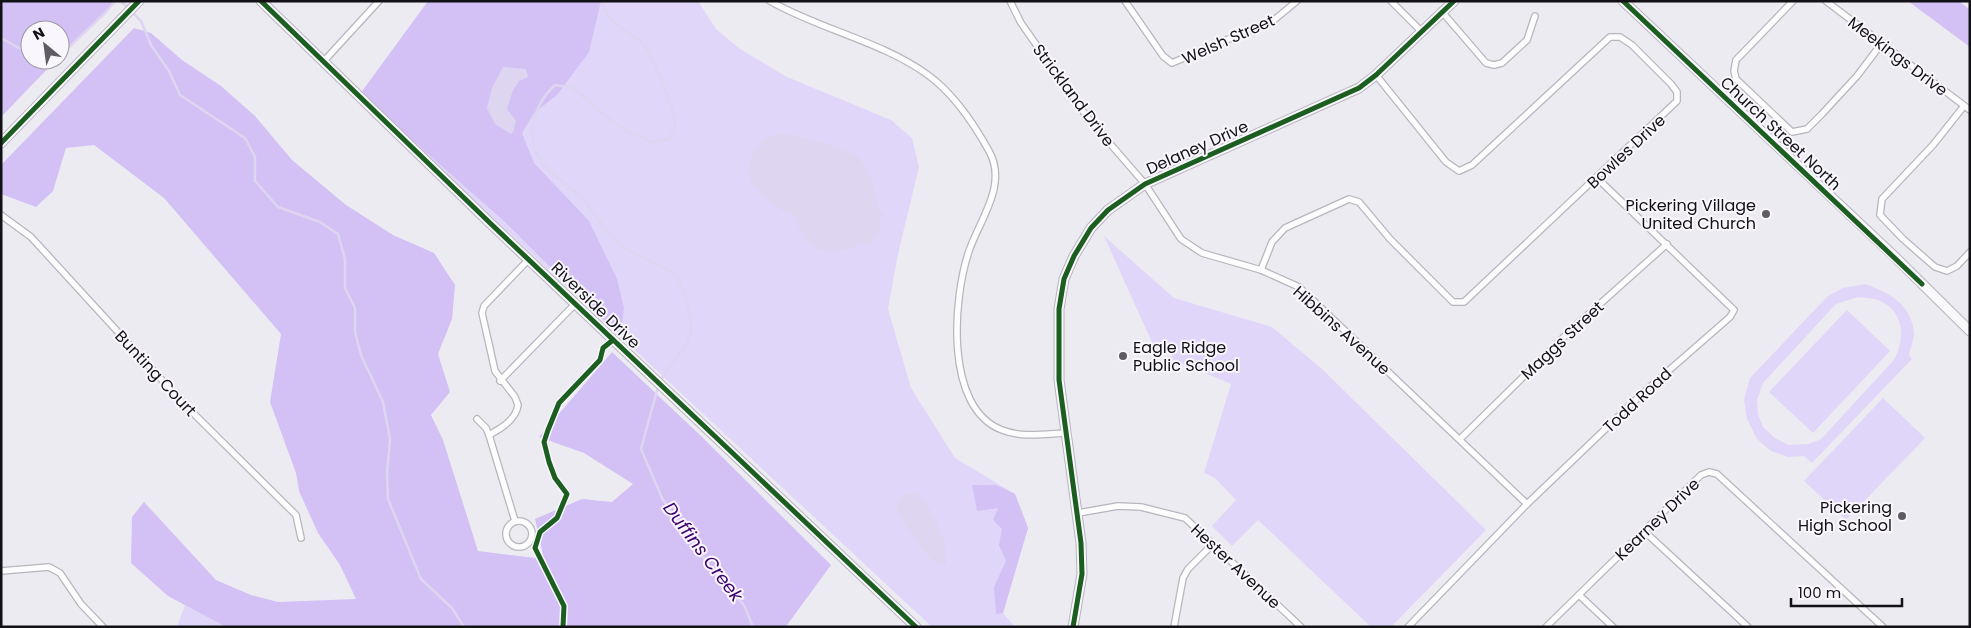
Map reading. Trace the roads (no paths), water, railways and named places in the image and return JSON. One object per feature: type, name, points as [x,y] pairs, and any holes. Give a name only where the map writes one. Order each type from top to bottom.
[{"type":"street","name":"Riverside Drive","points":[[261,1],[916,627]]},
{"type":"street","points":[[324,61],[379,1]]},
{"type":"street","points":[[770,1],[909,62],[946,90],[964,113],[990,152],[995,166],[996,179],[993,195],[969,252],[960,293],[960,365],[965,391],[972,405],[982,417],[1001,430],[1021,435],[1066,433]]},
{"type":"street","name":"Strickland Drive","points":[[1010,1],[1034,43],[1086,117],[1145,184]]},
{"type":"street","name":"Welsh Street","points":[[1125,1],[1163,56],[1172,63],[1274,20],[1296,1]]},
{"type":"street","points":[[1391,1],[1422,32]]},
{"type":"street","name":"Delaney Drive","points":[[1072,627],[1082,574],[1078,513],[1059,380],[1059,308],[1064,278],[1074,256],[1091,228],[1108,210],[1145,184],[1359,88],[1376,76],[1454,1]]},
{"type":"street","name":"Church Street North","points":[[1623,1],[1894,256],[1970,331]]},
{"type":"street","points":[[1793,1],[1736,60],[1734,71],[1736,80],[1792,132],[1807,129],[1857,76],[1882,43]]},
{"type":"street","name":"Meekings Drive","points":[[1826,1],[1970,110]]},
{"type":"street","points":[[1,143],[138,2]]},
{"type":"street","points":[[1443,13],[1486,63],[1494,65],[1502,63],[1527,40],[1535,16]]},
{"type":"street","name":"Bowles Drive","points":[[1261,270],[1272,242],[1285,228],[1349,199],[1359,202],[1390,239],[1453,302],[1464,302],[1677,102],[1677,92],[1671,84],[1632,45],[1620,37],[1610,37],[1472,165],[1459,171],[1446,162],[1376,76]]},
{"type":"street","points":[[1964,106],[1933,145],[1882,199],[1880,215],[1903,239],[1935,267],[1946,271],[1957,266],[1970,252]]},
{"type":"street","name":"Todd Road","points":[[1408,627],[1528,504],[1643,393],[1730,318],[1734,310],[1597,178]]},
{"type":"street","name":"Hibbins Avenue","points":[[1145,184],[1174,231],[1190,246],[1220,259],[1261,270],[1287,281],[1304,292],[1461,438],[1528,504]]},
{"type":"street","name":"Bunting Court","points":[[1,215],[31,237],[183,403],[296,515],[301,538]]},
{"type":"street","name":"Maggs Street","points":[[1461,438],[1572,329],[1667,244]]},
{"type":"street","points":[[489,435],[503,427],[517,410],[515,397],[500,381],[495,371],[482,313],[484,306],[529,259]]},
{"type":"street","points":[[500,381],[576,303]]},
{"type":"street","points":[[477,419],[486,428],[489,435],[515,522]]},
{"type":"street","name":"Kearney Drive","points":[[1546,627],[1701,475],[1709,472],[1717,474],[1884,627]]},
{"type":"street","name":"Hester Avenue","points":[[1078,513],[1118,506],[1141,507],[1185,518],[1301,627]]},
{"type":"street","points":[[515,522],[526,522],[532,530],[531,541],[523,547],[513,546],[506,538],[508,528],[515,522]]},
{"type":"street","points":[[1644,532],[1748,627]]},
{"type":"street","points":[[1174,627],[1183,578],[1188,569],[1213,544]]},
{"type":"street","points":[[1,571],[49,567],[60,573],[81,604],[102,627]]},
{"type":"street","points":[[1579,595],[1614,627]]},
{"type":"waterway","points":[[70,46],[115,1]]},
{"type":"waterway","points":[[121,1],[141,21],[151,45],[169,71],[180,95],[245,138],[255,157],[255,181],[278,207],[320,222],[338,234],[345,259],[345,288],[355,308],[355,332],[361,355],[383,402],[390,439],[387,474],[388,499],[421,579],[452,608],[464,627]]},
{"type":"waterway","name":"Duffins Creek","points":[[604,1],[607,15],[612,21],[638,39],[652,58],[674,118],[673,132],[669,139],[652,142],[631,133],[613,122],[573,88],[555,85],[541,102],[537,112],[532,133],[533,143],[543,163],[580,197],[616,241],[635,254],[656,263],[678,279],[684,291],[688,307],[691,321],[690,333],[688,341],[660,382]]},
{"type":"waterway","points":[[1,38],[20,48]]},
{"type":"waterway","name":"Duffins Creek","points":[[658,387],[641,449],[663,500],[709,566],[744,605],[753,627]]},
{"type":"place","name":"Pickering Village United Church","points":[[1766,214]]},
{"type":"place","name":"Eagle Ridge Public School","points":[[1123,356]]},
{"type":"place","name":"Pickering High School","points":[[1902,516]]}]
